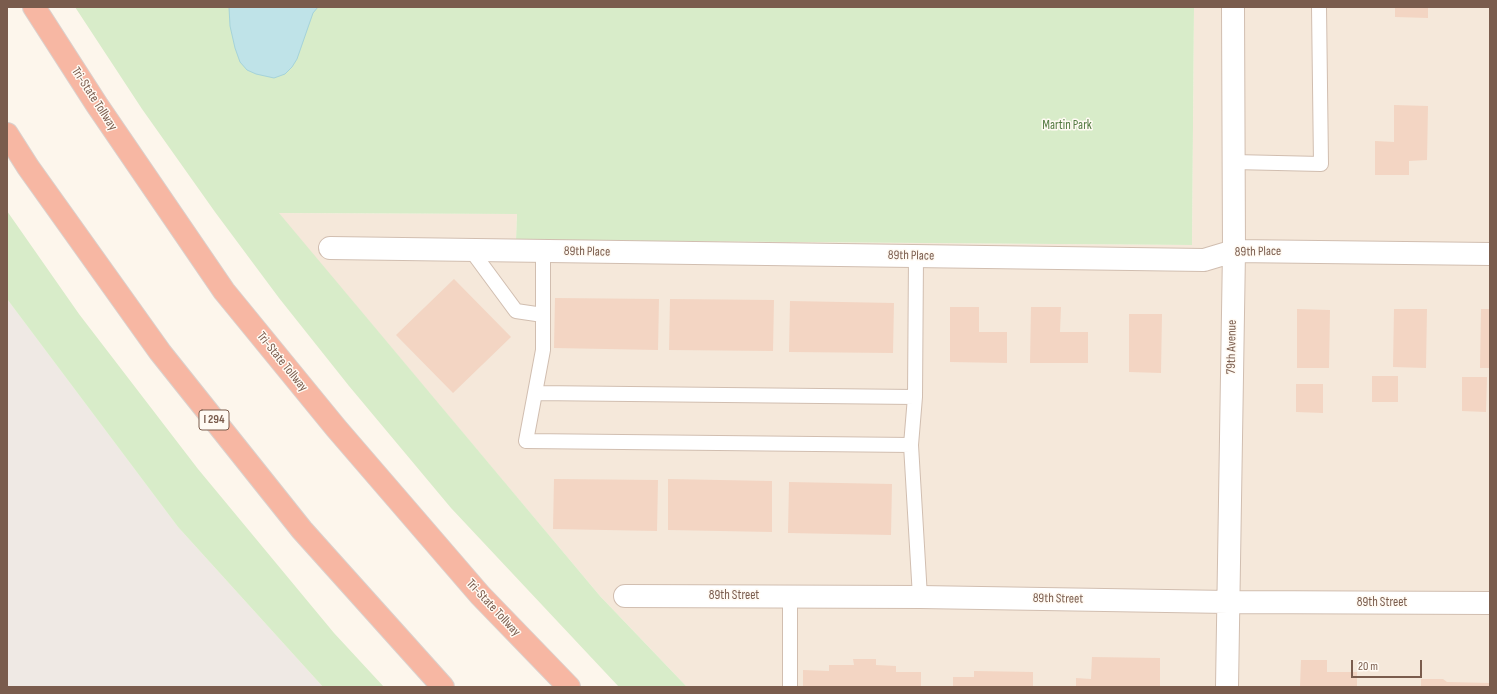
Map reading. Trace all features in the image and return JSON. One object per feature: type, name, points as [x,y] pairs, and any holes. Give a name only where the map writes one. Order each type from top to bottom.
[{"type":"highway","name":"Tri-State Tollway","points":[[34,7],[97,105],[224,291],[336,428],[480,595],[569,687]]},
{"type":"highway","name":"I 294","points":[[7,134],[28,167],[165,359],[302,530],[444,687]]},
{"type":"street","name":"79th Avenue","points":[[1227,687],[1234,251],[1233,7]]},
{"type":"street","name":"89th Place","points":[[330,248],[1204,260],[1234,251],[1490,254]]},
{"type":"street","name":"89th Street","points":[[625,596],[920,597],[1228,602],[1490,604]]},
{"type":"lane","points":[[1234,162],[1321,164],[1319,7]]},
{"type":"lane","points":[[470,250],[516,311],[543,315]]},
{"type":"lane","points":[[543,252],[544,350],[526,441],[911,445]]},
{"type":"lane","points":[[916,256],[915,397],[911,445],[920,597]]},
{"type":"lane","points":[[535,393],[915,397]]},
{"type":"lane","points":[[790,596],[790,687]]},
{"type":"shaded area","points":[[1194,7],[1490,7],[1490,687],[687,687],[600,596],[278,213],[517,214],[516,240],[1192,245]]},
{"type":"shaded area","points":[[7,299],[178,527],[323,687],[7,687]]},
{"type":"green space","name":"Martin Park","points":[[75,7],[1194,7],[1192,245],[516,240],[517,214],[279,213],[600,596],[687,687],[619,687],[451,508],[349,386],[279,298],[215,212],[142,109]]},
{"type":"green space","points":[[7,211],[79,314],[198,469],[334,633],[384,687],[323,687],[178,527],[7,299]]},
{"type":"water","points":[[229,7],[318,7],[313,13],[297,59],[285,74],[274,78],[256,74],[247,70],[240,62],[230,26]]},
{"type":"building","points":[[1395,7],[1428,7],[1428,18],[1395,17]]},
{"type":"building","points":[[1394,105],[1428,106],[1427,160],[1409,161],[1409,175],[1375,175],[1375,141],[1394,142]]},
{"type":"building","points":[[454,279],[511,337],[453,393],[396,335]]},
{"type":"building","points":[[555,298],[659,299],[658,350],[554,348]]},
{"type":"building","points":[[670,299],[774,300],[773,351],[669,350]]},
{"type":"building","points":[[790,301],[894,303],[893,353],[789,352]]},
{"type":"building","points":[[950,307],[979,307],[979,332],[1007,332],[1007,363],[950,362]]},
{"type":"building","points":[[1031,307],[1061,307],[1060,332],[1088,332],[1088,363],[1030,363]]},
{"type":"building","points":[[1297,309],[1330,310],[1329,368],[1297,368]]},
{"type":"building","points":[[1394,309],[1427,309],[1426,368],[1393,367]]},
{"type":"building","points":[[1481,309],[1490,309],[1490,368],[1480,368]]},
{"type":"building","points":[[1129,314],[1162,314],[1161,373],[1129,372]]},
{"type":"building","points":[[1372,376],[1398,376],[1398,402],[1372,402]]},
{"type":"building","points":[[1462,377],[1487,377],[1486,412],[1462,411]]},
{"type":"building","points":[[1296,384],[1323,384],[1323,413],[1296,412]]},
{"type":"building","points":[[554,479],[658,480],[657,531],[553,529]]},
{"type":"building","points":[[668,479],[772,481],[772,532],[668,530]]},
{"type":"building","points":[[789,482],[892,484],[891,535],[788,533]]},
{"type":"building","points":[[1092,657],[1160,658],[1160,687],[1076,687],[1076,678],[1091,679]]},
{"type":"building","points":[[853,659],[876,659],[876,665],[896,666],[896,672],[921,672],[921,687],[803,687],[803,670],[829,671],[829,665],[854,665]]},
{"type":"building","points":[[1301,660],[1327,660],[1327,672],[1357,672],[1357,687],[1300,687]]},
{"type":"building","points":[[974,671],[1033,672],[1033,687],[953,687],[953,677],[974,677]]},
{"type":"building","points":[[1421,679],[1443,679],[1447,682],[1490,683],[1490,687],[1421,687]]}]
